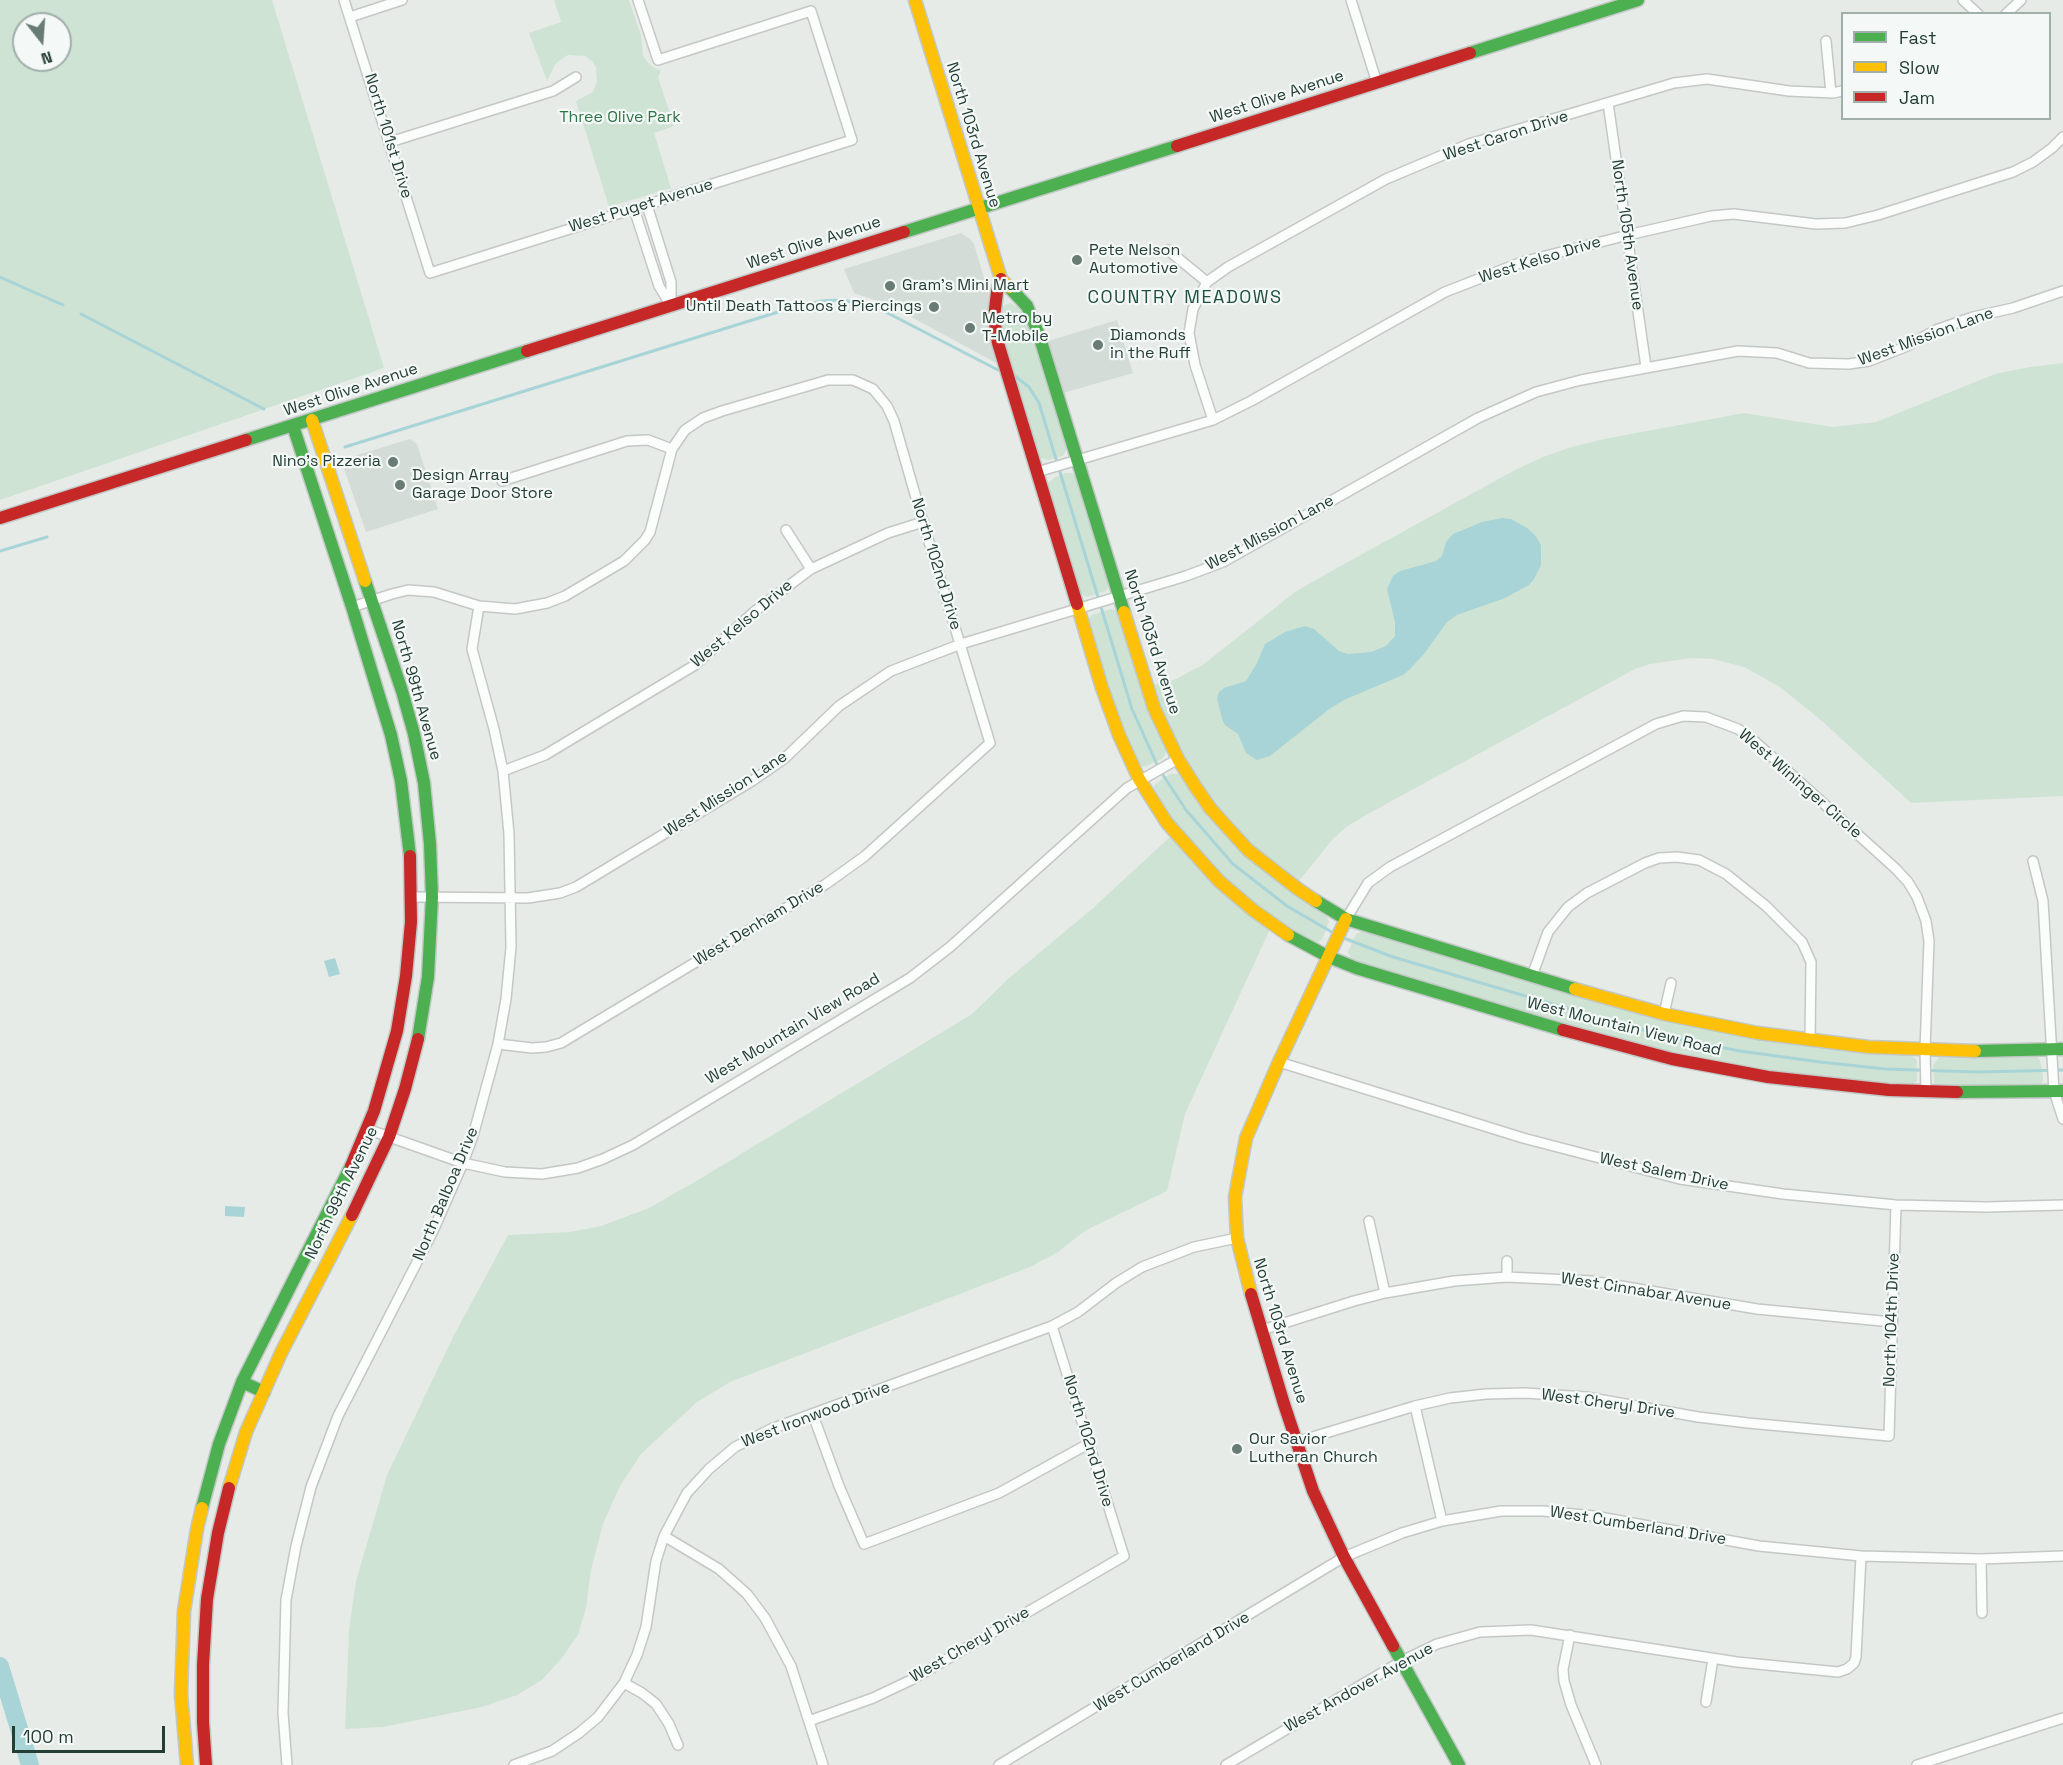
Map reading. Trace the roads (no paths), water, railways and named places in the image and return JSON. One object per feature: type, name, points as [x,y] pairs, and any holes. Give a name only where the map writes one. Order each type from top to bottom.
[{"type":"main road","name":"North 103rd Avenue","points":[[915,0],[1001,279],[1027,306],[1033,318],[1147,687],[1167,737],[1178,759],[1210,808],[1242,844],[1298,889],[1346,919],[1250,1129],[1241,1158],[1235,1197],[1237,1238],[1262,1330],[1313,1491],[1344,1557],[1459,1765]]},
{"type":"main road","name":"West Olive Avenue","points":[[0,518],[1638,0]]},
{"type":"main road","name":"North 103rd Avenue","points":[[1001,279],[997,292],[994,329],[1110,713],[1139,779],[1167,822],[1219,881],[1274,925],[1329,957]]},
{"type":"main road","name":"North 99th Avenue","points":[[206,1765],[203,1665],[207,1599],[230,1482],[246,1432],[281,1353],[372,1176],[389,1137],[418,1039],[428,977],[432,897],[424,783],[402,691],[312,420]]},
{"type":"main road","name":"North 99th Avenue","points":[[187,1765],[180,1694],[182,1636],[196,1529],[219,1444],[242,1382],[344,1182],[368,1129],[384,1079],[401,1008],[411,922],[410,846],[401,781],[391,735],[293,426]]},
{"type":"main road","name":"West Mountain View Road","points":[[1346,919],[1664,1014],[1739,1030],[1869,1047],[1925,1050],[2056,1049]]},
{"type":"main road","name":"West Mountain View Road","points":[[1329,957],[1413,986],[1600,1041],[1672,1059],[1787,1080],[1847,1087],[1926,1092],[2058,1091]]},
{"type":"main road","points":[[242,1382],[264,1392]]},
{"type":"street","name":"North 101st Drive","points":[[344,0],[430,273]]},
{"type":"street","points":[[350,16],[402,0]]},
{"type":"street","name":"West Puget Avenue","points":[[430,273],[852,140],[811,11],[658,60],[638,0]]},
{"type":"street","points":[[1351,0],[1377,83]]},
{"type":"street","points":[[1963,0],[1976,12]]},
{"type":"street","points":[[2008,12],[2021,0]]},
{"type":"street","points":[[1826,41],[1831,93]]},
{"type":"street","points":[[390,142],[553,91],[576,77]]},
{"type":"street","name":"West Caron Drive","points":[[1213,420],[1195,365],[1189,333],[1192,309],[1207,282],[1228,267],[1386,179],[1469,144],[1674,82],[1707,79],[1789,91],[1831,93],[1841,91]]},
{"type":"street","name":"North 105th Avenue","points":[[1608,103],[1646,367]]},
{"type":"street","name":"West Kelso Drive","points":[[1037,472],[1213,420],[1445,292],[1521,262],[1711,216],[1734,214],[1816,224],[1845,223],[1878,215],[2013,172],[2043,155],[2063,137]]},
{"type":"street","points":[[646,205],[672,282],[671,306]]},
{"type":"street","points":[[634,208],[659,286],[671,306]]},
{"type":"street","points":[[1168,250],[1207,282]]},
{"type":"street","name":"West Mission Lane","points":[[411,897],[511,899],[543,897],[576,887],[752,781],[785,758],[839,706],[891,671],[961,644],[1185,576],[1223,562],[1478,418],[1536,392],[1581,380],[1738,351],[1777,353],[1809,363],[1849,364],[1869,361],[1905,347],[1936,330],[1972,317],[2013,308],[2063,291]]},
{"type":"street","name":"North 102nd Drive","points":[[672,449],[685,430],[703,418],[722,411],[828,380],[854,380],[873,389],[888,406],[894,422],[990,743]]},
{"type":"street","points":[[352,607],[392,594],[416,590],[434,592],[479,606],[515,609],[547,603],[564,596],[624,561],[645,540],[650,532],[672,449],[648,440],[627,441],[502,481]]},
{"type":"street","name":"West Kelso Drive","points":[[503,771],[545,755],[695,665],[755,611],[811,569],[888,533],[923,522]]},
{"type":"street","points":[[786,530],[811,569]]},
{"type":"street","name":"North Balboa Drive","points":[[286,1765],[283,1713],[286,1600],[296,1546],[311,1487],[338,1416],[434,1231],[463,1163],[473,1136],[498,1044],[506,999],[511,899],[509,834],[503,771],[472,649],[479,606]]},
{"type":"street","name":"West Wininger Circle","points":[[1346,919],[1368,883],[1390,867],[1656,724],[1683,716],[1706,717],[1738,729],[1749,737],[1908,882],[1922,906],[1929,941],[1925,1050],[1926,1092]]},
{"type":"street","name":"West Denham Drive","points":[[498,1044],[532,1048],[561,1043],[816,890],[864,856],[990,743]]},
{"type":"street","name":"West Mountain View Road","points":[[368,1129],[463,1163],[505,1172],[542,1174],[578,1168],[603,1160],[633,1145],[929,965],[1127,788],[1139,779],[1178,759]]},
{"type":"street","points":[[1532,976],[1548,932],[1568,907],[1587,893],[1659,858],[1677,857],[1699,860],[1726,874],[1766,906],[1802,942],[1811,962],[1810,1040]]},
{"type":"street","points":[[2033,861],[2043,901],[2058,1091],[2063,1119]]},
{"type":"street","name":"West Mountain View Road","points":[[1664,1014],[1671,983]]},
{"type":"street","name":"West Salem Drive","points":[[1279,1062],[1523,1138],[1680,1179],[1783,1194],[1896,1205],[1977,1207],[2063,1205]]},
{"type":"street","name":"North 104th Drive","points":[[1889,1436],[1896,1205]]},
{"type":"street","points":[[1369,1221],[1385,1293]]},
{"type":"street","name":"West Ironwood Drive","points":[[514,1765],[552,1751],[579,1733],[598,1717],[624,1683],[638,1655],[646,1627],[656,1561],[664,1536],[687,1493],[709,1468],[735,1447],[771,1430],[1052,1326],[1078,1312],[1116,1283],[1142,1267],[1194,1247],[1237,1238]]},
{"type":"street","points":[[1507,1261],[1507,1277]]},
{"type":"street","name":"West Cinnabar Avenue","points":[[1262,1330],[1354,1300],[1385,1293],[1454,1281],[1507,1277],[1591,1281],[1757,1309],[1892,1322]]},
{"type":"street","name":"North 102nd Drive","points":[[1052,1326],[1124,1556]]},
{"type":"street","name":"West Cheryl Drive","points":[[1296,1442],[1415,1406],[1450,1398],[1486,1394],[1552,1394],[1748,1424],[1889,1436]]},
{"type":"street","points":[[1415,1406],[1442,1521]]},
{"type":"street","points":[[813,1414],[839,1486],[864,1544],[999,1493],[1088,1444]]},
{"type":"street","name":"West Cumberland Drive","points":[[999,1765],[1344,1557],[1402,1533],[1442,1521],[1501,1511],[1568,1513],[1759,1546],[1861,1556],[1981,1559],[2063,1556]]},
{"type":"street","points":[[664,1536],[719,1569],[747,1594],[765,1618],[791,1666],[823,1765]]},
{"type":"street","name":"West Cheryl Drive","points":[[809,1722],[873,1698],[911,1680],[1124,1556]]},
{"type":"street","name":"West Andover Avenue","points":[[1226,1765],[1402,1661],[1437,1644],[1480,1632],[1532,1629],[1713,1659],[1838,1672],[1847,1669],[1854,1663],[1856,1657],[1861,1556]]},
{"type":"street","points":[[1981,1559],[1982,1612]]},
{"type":"street","points":[[1569,1635],[1563,1669],[1564,1682],[1571,1706],[1596,1765]]},
{"type":"street","points":[[1706,1702],[1713,1659]]},
{"type":"street","points":[[624,1683],[656,1704],[669,1724],[678,1745]]},
{"type":"street","points":[[1917,1765],[2063,1718]]},
{"type":"water","points":[[1502,518],[1511,519],[1527,528],[1541,545],[1541,565],[1529,585],[1505,598],[1457,615],[1447,622],[1424,654],[1403,675],[1344,700],[1270,756],[1257,760],[1246,753],[1238,734],[1225,725],[1217,698],[1219,692],[1224,688],[1246,681],[1265,644],[1285,632],[1305,626],[1314,629],[1339,651],[1348,654],[1371,652],[1386,646],[1395,636],[1395,622],[1387,589],[1393,576],[1400,571],[1436,561],[1442,556],[1446,542],[1453,534],[1482,522]]},
{"type":"water","points":[[335,958],[340,974],[329,977],[324,961]]},
{"type":"water","points":[[225,1206],[245,1207],[244,1217],[225,1216]]},
{"type":"waterway","points":[[0,277],[63,305]]},
{"type":"waterway","points":[[345,447],[778,312],[821,301],[841,300],[874,306],[998,370]]},
{"type":"waterway","points":[[81,314],[264,409]]},
{"type":"waterway","points":[[1015,376],[1029,387],[1039,403],[1132,709],[1159,769],[1186,810],[1233,864],[1287,906],[1335,934]]},
{"type":"waterway","points":[[0,551],[47,537]]},
{"type":"waterway","points":[[1341,937],[1393,957],[1624,1025],[1678,1039],[1740,1051],[1885,1069],[1977,1072],[2063,1070]]},
{"type":"waterway","points":[[0,1666],[30,1765]]},
{"type":"place","name":"Pete Nelson Automotive","points":[[1077,260]]},
{"type":"place","name":"Gram's Mini Mart","points":[[890,286]]},
{"type":"place","name":"Until Death Tattoos & Piercings","points":[[934,307]]},
{"type":"place","name":"Metro by T-Mobile","points":[[970,328]]},
{"type":"place","name":"Diamonds in the Ruff","points":[[1098,345]]},
{"type":"place","name":"Nino's Pizzeria","points":[[393,462]]},
{"type":"place","name":"Design Array Garage Door Store","points":[[400,485]]},
{"type":"place","name":"Our Savior Lutheran Church","points":[[1237,1449]]},
{"type":"district","name":"COUNTRY MEADOWS","points":[[1185,298]]},
{"type":"park label","name":"Three Olive Park","points":[[620,118]]}]
